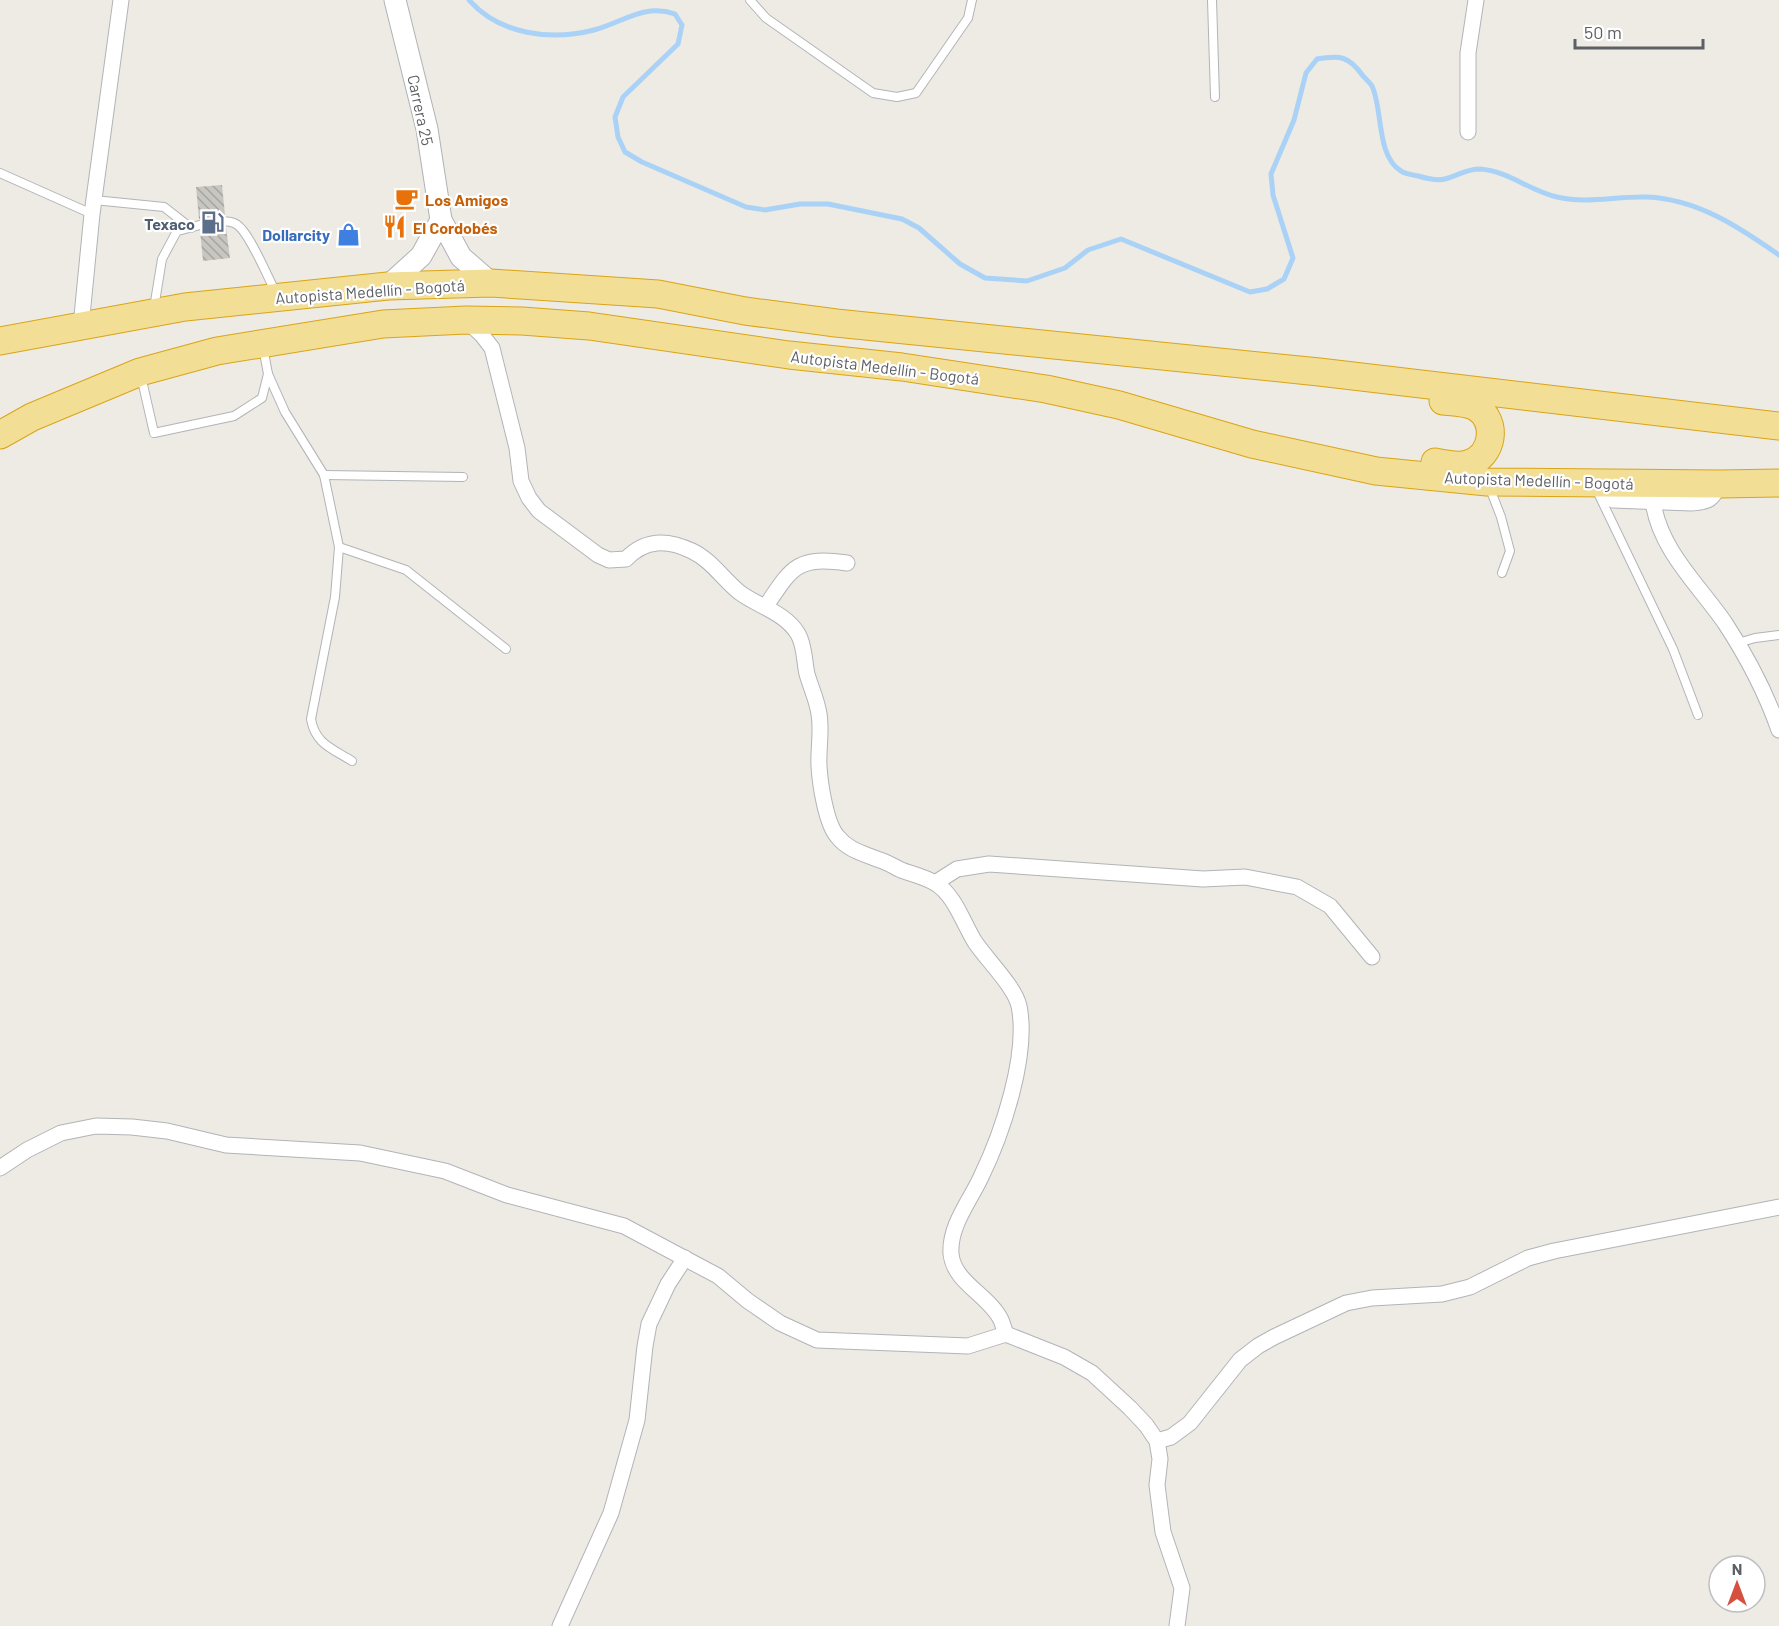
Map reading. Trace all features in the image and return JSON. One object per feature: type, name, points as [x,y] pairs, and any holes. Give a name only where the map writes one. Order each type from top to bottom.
[{"type":"highway","name":"Autopista Medellín - Bogotá","points":[[0,341],[185,307],[388,286],[491,283],[658,294],[744,311],[836,323],[1319,372],[1779,426]]},
{"type":"highway","name":"Autopista Medellín - Bogotá","points":[[0,435],[32,417],[140,372],[217,351],[383,324],[466,320],[589,326],[789,356],[983,378],[1119,405],[1252,444],[1376,471],[1487,482],[1779,483]]},
{"type":"highway","points":[[1252,444],[1286,434],[1378,456],[1453,465],[1465,465],[1477,460],[1486,451],[1490,440],[1490,428],[1483,414],[1475,407],[1467,404],[1348,391],[1319,372]]},
{"type":"highway","points":[[0,415],[32,417]]},
{"type":"main road","name":"Carrera 25","points":[[395,0],[427,129],[441,220],[461,256],[491,283]]},
{"type":"main road","points":[[388,286],[421,256],[441,220]]},
{"type":"street","points":[[81,326],[93,207],[121,0]]},
{"type":"street","points":[[1468,132],[1468,53],[1476,0]]},
{"type":"street","points":[[466,320],[482,334],[492,348],[517,448],[521,480],[529,498],[539,511],[597,555],[609,560],[626,559],[645,544],[657,542],[672,543],[694,551],[711,564],[736,590],[748,599],[766,606],[789,623],[798,634],[804,651],[807,673],[819,712],[819,767],[828,816],[835,835],[857,852],[935,883],[949,895],[976,944],[1013,992],[1019,1005],[1018,1066],[998,1138],[958,1222],[951,1254],[955,1268],[1000,1318],[1006,1335]]},
{"type":"street","points":[[1594,483],[1613,500],[1702,503],[1712,498],[1719,484]]},
{"type":"street","points":[[1653,501],[1655,519],[1671,550],[1685,573],[1708,599],[1738,643],[1774,714],[1779,730]]},
{"type":"street","points":[[766,606],[783,579],[803,563],[814,560],[847,563]]},
{"type":"street","points":[[935,883],[957,869],[989,864],[1203,879],[1245,878],[1297,887],[1330,906],[1372,957]]},
{"type":"street","points":[[0,1168],[27,1150],[61,1133],[96,1126],[167,1131],[225,1145],[360,1153],[445,1172],[507,1195],[624,1226],[718,1276],[780,1323],[817,1340],[968,1346],[1006,1335],[1064,1358],[1092,1373],[1130,1408],[1146,1425],[1156,1441],[1161,1459],[1157,1485],[1162,1522],[1182,1588],[1177,1626]]},
{"type":"street","points":[[1156,1441],[1171,1437],[1190,1423],[1240,1360],[1258,1346],[1346,1303],[1442,1294],[1470,1287],[1528,1258],[1554,1251],[1779,1207]]},
{"type":"street","points":[[560,1626],[611,1513],[637,1420],[645,1346],[650,1324],[668,1284],[685,1258]]},
{"type":"lane","points":[[750,0],[766,18],[873,93],[897,98],[916,93],[968,18],[972,0]]},
{"type":"lane","points":[[1212,0],[1215,98]]},
{"type":"lane","points":[[0,173],[93,207],[164,207],[191,228]]},
{"type":"lane","points":[[154,313],[162,259],[177,231],[215,222],[237,224],[248,238],[278,298]]},
{"type":"lane","points":[[263,342],[268,374],[285,412],[324,475],[339,547],[335,597],[311,719],[319,741],[352,761]]},
{"type":"lane","points":[[140,372],[154,433],[234,416],[262,398],[268,374]]},
{"type":"lane","points":[[324,475],[463,477]]},
{"type":"lane","points":[[1487,482],[1501,517],[1510,551],[1502,573]]},
{"type":"lane","points":[[1594,483],[1673,649],[1698,715]]},
{"type":"lane","points":[[339,547],[406,570],[506,649]]},
{"type":"lane","points":[[1738,643],[1779,635]]},
{"type":"building","points":[[222,185],[225,215],[199,219],[196,187]]},
{"type":"building","points":[[226,228],[230,258],[203,261],[200,231]]},
{"type":"waterway","points":[[469,0],[496,21],[511,28],[544,35],[594,30],[644,12],[664,11],[675,14],[682,25],[678,44],[623,97],[615,117],[618,137],[625,152],[642,162],[746,207],[765,210],[800,204],[828,204],[902,219],[919,228],[960,264],[985,278],[1027,281],[1065,268],[1088,250],[1121,239],[1250,292],[1267,289],[1284,279],[1293,258],[1273,195],[1271,174],[1294,120],[1306,73],[1317,59],[1332,57],[1338,57],[1353,64],[1372,86],[1387,155],[1393,164],[1405,173],[1442,180],[1470,170],[1480,169],[1500,173],[1547,194],[1568,199],[1635,197],[1665,199],[1717,216],[1749,234],[1779,255]]},
{"type":"place","name":"Los Amigos","points":[[407,199]]},
{"type":"place","name":"Texaco","points":[[213,223]]},
{"type":"place","name":"El Cordobés","points":[[395,227]]},
{"type":"place","name":"Dollarcity","points":[[348,234]]}]
